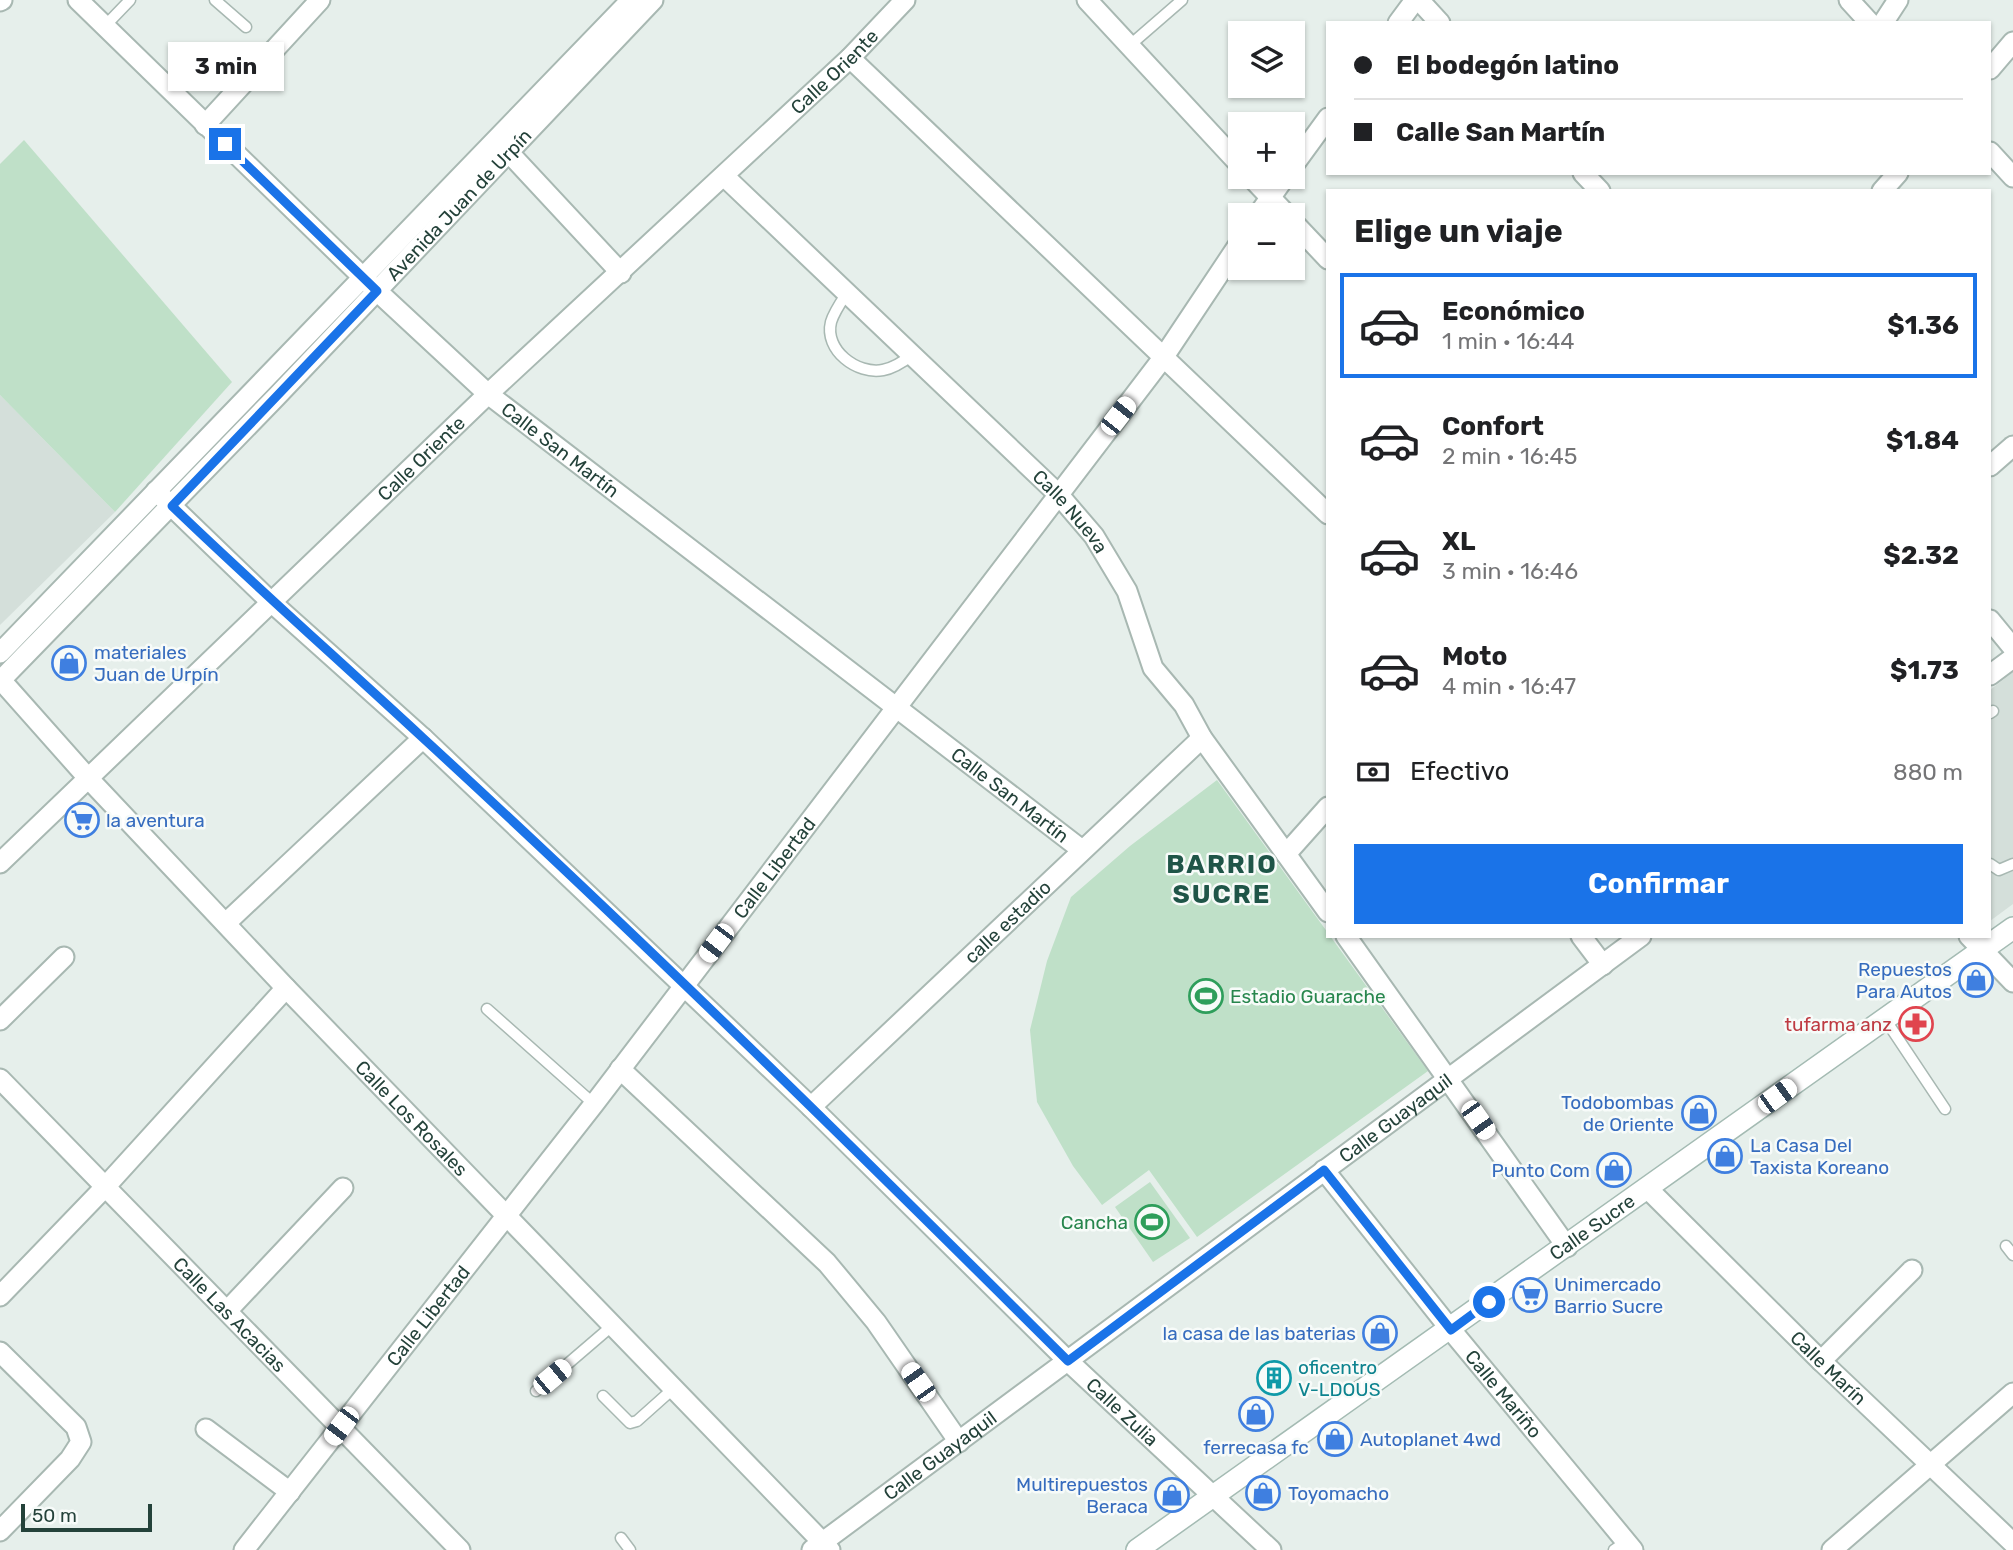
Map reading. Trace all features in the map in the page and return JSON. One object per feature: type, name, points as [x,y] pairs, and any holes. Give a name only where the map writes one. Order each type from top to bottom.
[{"type":"street","name":"Calle San Martín","points":[[78,0],[205,125],[488,394],[1082,850]]},
{"type":"street","points":[[205,125],[320,0]]},
{"type":"street","name":"Avenida Juan de Urpín","points":[[0,680],[172,506],[371,284],[502,146],[631,0]]},
{"type":"street","name":"Avenida Juan de Urpín","points":[[502,146],[653,0]]},
{"type":"street","name":"Calle Oriente","points":[[0,863],[488,394],[725,177],[850,58],[905,0]]},
{"type":"street","points":[[1087,0],[1228,152]]},
{"type":"street","points":[[1400,21],[1417,0],[1438,21]]},
{"type":"street","points":[[1849,0],[1868,21]]},
{"type":"street","points":[[1884,21],[1898,0]]},
{"type":"street","points":[[1991,53],[2013,27]]},
{"type":"street","points":[[1991,68],[2013,42]]},
{"type":"street","points":[[850,58],[1326,512]]},
{"type":"street","points":[[1305,150],[1326,121]]},
{"type":"street","points":[[502,146],[621,273]]},
{"type":"street","points":[[1991,153],[2013,177]]},
{"type":"street","points":[[1585,175],[1598,189]]},
{"type":"street","points":[[1871,189],[1882,175]]},
{"type":"street","points":[[1884,189],[1896,175]]},
{"type":"street","name":"Calle Nueva","points":[[725,177],[1058,494],[1094,536],[1126,591],[1153,668],[1184,705],[1202,738],[1326,909]]},
{"type":"street","points":[[1262,189],[1276,203]]},
{"type":"street","points":[[1266,203],[1276,189]]},
{"type":"street","points":[[1305,235],[1326,257]]},
{"type":"street","name":"Calle Libertad","points":[[244,1550],[594,1104],[1163,358],[1228,260]]},
{"type":"street","name":"Avenida Juan de Urpín","points":[[0,653],[156,491],[371,284]]},
{"type":"street","points":[[1991,466],[2013,446]]},
{"type":"street","name":"Calle Zulia","points":[[156,491],[271,601],[423,738],[811,1107],[1068,1361],[1271,1550]]},
{"type":"street","points":[[1991,621],[2013,648]]},
{"type":"street","points":[[1991,674],[2013,658]]},
{"type":"street","name":"Calle Los Rosales","points":[[0,680],[88,778],[227,922],[286,988],[674,1388],[821,1547]]},
{"type":"street","points":[[227,922],[423,738]]},
{"type":"street","name":"calle estadio","points":[[811,1107],[1202,738]]},
{"type":"street","points":[[1286,854],[1326,809]]},
{"type":"street","name":"Calle Sucre","points":[[1991,937],[2013,928]]},
{"type":"street","points":[[1347,938],[1567,1247]]},
{"type":"street","points":[[1583,938],[1603,965]]},
{"type":"street","name":"Calle Guayaquil","points":[[821,1547],[1638,938]]},
{"type":"street","points":[[1976,943],[2013,982]]},
{"type":"street","name":"Calle Sucre","points":[[1137,1550],[1451,1330],[1885,1019],[1976,943]]},
{"type":"street","points":[[0,1020],[64,957]]},
{"type":"street","points":[[0,1296],[106,1186],[286,988]]},
{"type":"street","points":[[620,1069],[836,1273],[876,1322],[959,1442]]},
{"type":"street","name":"Calle Las Acacias","points":[[0,1079],[460,1550]]},
{"type":"street","name":"Calle Mariño","points":[[1324,1170],[1624,1547]]},
{"type":"street","points":[[228,1311],[343,1188]]},
{"type":"street","name":"Calle Marín","points":[[1648,1189],[1821,1361],[2013,1543]]},
{"type":"street","points":[[1821,1361],[1913,1270]]},
{"type":"street","points":[[0,1352],[76,1427],[80,1442],[70,1459],[0,1531]]},
{"type":"street","points":[[1832,1550],[2013,1393]]},
{"type":"street","points":[[206,1429],[290,1492]]},
{"type":"lane","points":[[105,26],[130,0]]},
{"type":"lane","points":[[215,0],[246,27]]},
{"type":"lane","points":[[1129,46],[1182,0]]},
{"type":"lane","points":[[847,293],[831,324],[832,343],[842,357],[862,369],[882,371],[912,355]]},
{"type":"lane","points":[[1991,865],[1999,870],[2013,864]]},
{"type":"lane","points":[[487,1009],[594,1104]]},
{"type":"lane","points":[[1885,1019],[1945,1109]]},
{"type":"lane","points":[[2006,1246],[2013,1255]]},
{"type":"lane","points":[[536,1391],[613,1325]]},
{"type":"lane","points":[[603,1396],[630,1423],[637,1421],[674,1388]]},
{"type":"lane","points":[[621,1538],[630,1550]]},
{"type":"shaded area","points":[[0,395],[115,512],[0,625]]},
{"type":"shaded area","points":[[2013,672],[2013,904],[1991,920],[1991,689]]},
{"type":"green space","points":[[24,140],[232,382],[115,512],[0,395],[0,164]]},
{"type":"green space","name":"Estadio Guarache","points":[[1217,780],[1326,930],[1326,938],[1332,938],[1428,1071],[1197,1237],[1149,1170],[1102,1205],[1073,1166],[1037,1102],[1030,1030],[1047,961],[1071,897],[1130,846]]},
{"type":"green space","name":"Cancha","points":[[1150,1182],[1190,1238],[1153,1262],[1115,1207]]},
{"type":"place","name":"materiales Juan de Urpín","points":[[69,663]]},
{"type":"place","name":"la aventura","points":[[82,820]]},
{"type":"place","name":"Repuestos Para Autos","points":[[1976,980]]},
{"type":"place","name":"Estadio Guarache","points":[[1206,996]]},
{"type":"place","name":"tufarma anz","points":[[1916,1024]]},
{"type":"place","name":"Todobombas de Oriente","points":[[1699,1113]]},
{"type":"place","name":"La Casa Del Taxista Koreano","points":[[1725,1156]]},
{"type":"place","name":"Punto Com","points":[[1614,1170]]},
{"type":"place","name":"Cancha","points":[[1152,1222]]},
{"type":"place","name":"Unimercado Barrio Sucre","points":[[1530,1295]]},
{"type":"place","name":"la casa de las baterias","points":[[1380,1333]]},
{"type":"place","name":"oficentro V-LDOUS","points":[[1274,1378]]},
{"type":"place","name":"ferrecasa fc","points":[[1256,1414]]},
{"type":"place","name":"Autoplanet 4wd","points":[[1335,1439]]},
{"type":"place","name":"Toyomacho","points":[[1263,1493]]},
{"type":"place","name":"Multirepuestos Beraca","points":[[1172,1495]]},
{"type":"district","name":"BARRIO SUCRE","points":[[1222,879]]},
{"type":"route","points":[[225,144],[377,291],[172,506],[271,601],[423,738],[811,1107],[1068,1361],[1324,1170],[1451,1330],[1489,1302]]}]
